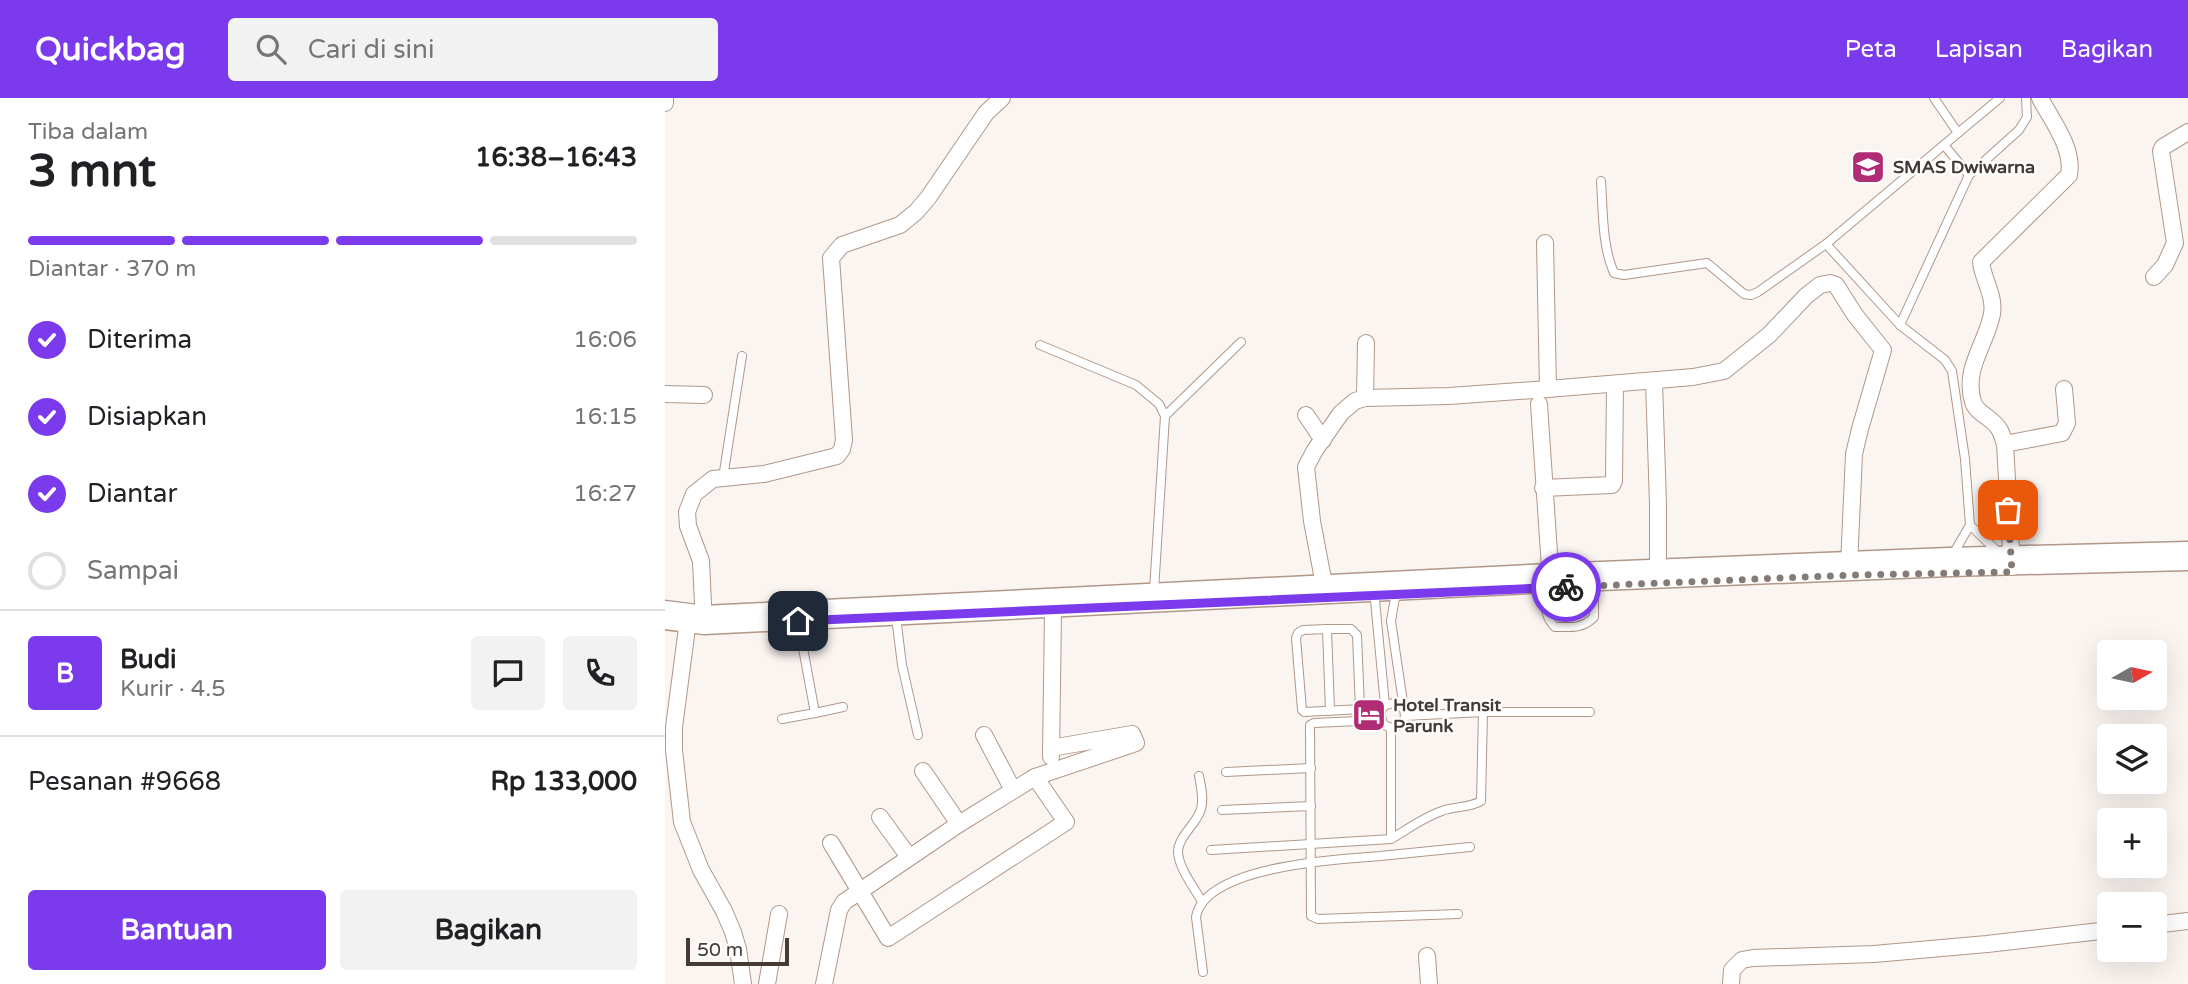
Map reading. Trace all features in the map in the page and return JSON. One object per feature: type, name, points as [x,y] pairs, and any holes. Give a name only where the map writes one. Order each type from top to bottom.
[{"type":"highway","points":[[685,624],[1053,611],[1385,590],[1853,575],[2188,556]]},
{"type":"highway","points":[[1594,582],[1658,574],[1949,562],[2188,567]]},
{"type":"highway","points":[[685,624],[1154,597],[1326,593]]},
{"type":"street","points":[[743,984],[733,932],[701,870],[682,822],[674,727],[685,624],[703,574],[688,526],[687,512],[694,494],[713,479],[764,474],[837,456],[844,440],[831,258],[842,245],[900,225],[916,212],[928,198],[985,105],[1002,98]]},
{"type":"street","points":[[2010,564],[2005,444],[1999,428],[1974,406],[1970,387],[1971,372],[1992,316],[1992,296],[1981,262],[2069,175],[2071,163],[2067,149],[2040,98]]},
{"type":"street","points":[[2154,277],[2165,265],[2175,243],[2161,151],[2163,147],[2188,132]]},
{"type":"street","points":[[1545,243],[1548,389]]},
{"type":"street","points":[[1326,593],[1312,521],[1306,467],[1341,414],[1355,401],[1365,398],[1450,396],[1654,381],[1724,371],[1769,335],[1806,296],[1820,285],[1830,283],[1836,285],[1882,347],[1883,353],[1854,454],[1849,566]]},
{"type":"street","points":[[1365,398],[1366,343]]},
{"type":"street","points":[[1654,381],[1658,574]]},
{"type":"street","points":[[1543,488],[1612,485],[1615,384]]},
{"type":"street","points":[[2005,444],[2061,433],[2067,423],[2064,389]]},
{"type":"street","points":[[665,394],[704,395]]},
{"type":"street","points":[[1539,404],[1549,585]]},
{"type":"street","points":[[1306,415],[1323,440]]},
{"type":"street","points":[[1052,770],[1053,611]]},
{"type":"street","points":[[824,984],[844,902],[959,824],[1035,777],[1136,743],[1132,734],[1051,748]]},
{"type":"street","points":[[984,735],[1013,790]]},
{"type":"street","points":[[923,771],[959,824]]},
{"type":"street","points":[[831,843],[888,938],[1066,821],[1035,777]]},
{"type":"street","points":[[880,817],[909,857]]},
{"type":"street","points":[[767,984],[779,914]]},
{"type":"street","points":[[2167,923],[2188,921]]},
{"type":"street","points":[[1731,984],[1732,970],[1742,960],[1752,958],[1874,954],[2097,931]]},
{"type":"street","points":[[1427,957],[1429,984]]},
{"type":"lane","points":[[1935,98],[1958,133]]},
{"type":"lane","points":[[1601,181],[1606,240],[1614,273],[1624,275],[1707,263],[1744,294],[1751,295],[1826,244],[2000,98]]},
{"type":"lane","points":[[1900,325],[1969,175],[2018,130],[2027,117],[2026,98]]},
{"type":"lane","points":[[1944,145],[1969,175]]},
{"type":"lane","points":[[1826,244],[1900,325],[1945,360],[1952,371],[1965,459],[1970,525],[1949,562]]},
{"type":"lane","points":[[1165,416],[1241,342]]},
{"type":"lane","points":[[1040,345],[1136,385],[1159,404],[1165,416],[1154,597]]},
{"type":"lane","points":[[723,478],[742,356]]},
{"type":"lane","points":[[1970,525],[2010,564]]},
{"type":"lane","points":[[1549,585],[1546,612],[1549,622],[1555,627],[1576,627],[1587,625],[1594,617],[1594,582]]},
{"type":"lane","points":[[1381,720],[1385,590]]},
{"type":"lane","points":[[1385,590],[1404,712],[1400,725],[1391,728]]},
{"type":"lane","points":[[896,617],[902,665],[918,735]]},
{"type":"lane","points":[[798,621],[815,713]]},
{"type":"lane","points":[[1360,709],[1357,635],[1351,628],[1303,630],[1298,633],[1296,638],[1304,712],[1330,711],[1360,709],[1383,707],[1394,703],[1404,712],[1590,712]]},
{"type":"lane","points":[[1327,629],[1330,711]]},
{"type":"lane","points":[[782,719],[843,707]]},
{"type":"lane","points":[[1210,850],[1391,839],[1445,809],[1476,804],[1481,801],[1483,712]]},
{"type":"lane","points":[[1391,728],[1381,720],[1312,724],[1310,728],[1311,916],[1458,914]]},
{"type":"lane","points":[[1391,728],[1391,839]]},
{"type":"lane","points":[[1226,772],[1311,768]]},
{"type":"lane","points":[[1199,776],[1202,808],[1181,841],[1178,853],[1181,864],[1202,902]]},
{"type":"lane","points":[[1222,810],[1311,806]]},
{"type":"lane","points":[[1203,972],[1196,917],[1202,902],[1232,882],[1248,875],[1312,862],[1470,848]]},
{"type":"way so far","points":[[1566,587],[1853,575],[2012,572],[2008,510]]},
{"type":"place","name":"SMAS Dwiwarna","points":[[1868,167]]},
{"type":"place","name":"Hotel Transit Parunk","points":[[1369,715]]},
{"type":"route","points":[[798,621],[1566,587]]}]
